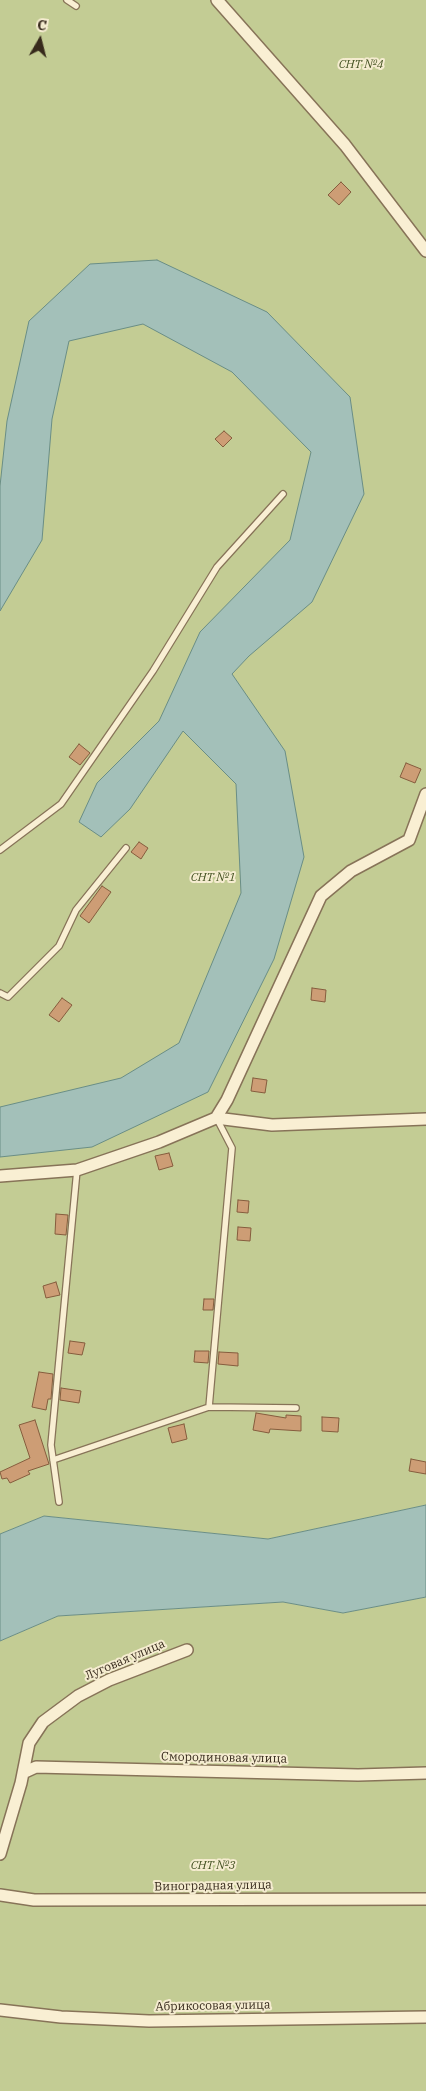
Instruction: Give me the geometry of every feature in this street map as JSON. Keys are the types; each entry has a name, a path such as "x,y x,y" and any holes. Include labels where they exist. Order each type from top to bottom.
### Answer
{"street":[{"path":"217,0 345,145 426,251"},
{"path":"216,1118 227,1100 320,896 351,871 409,840 426,794"},
{"path":"0,1176 77,1170 158,1142 216,1118 272,1125 426,1119"},
{"name":"Луговая улица","path":"0,1854 23,1773 29,1743 43,1722 78,1696 109,1680 187,1650"},
{"name":"Смородиновая улица","path":"23,1773 36,1767 358,1775 426,1773"},
{"name":"Виноградная улица","path":"0,1895 34,1900 426,1899"},
{"name":"Абрикосовая улица","path":"0,2010 61,2018 149,2021 426,2017"}],"lane":[{"path":"68,0 76,6"},
{"path":"0,850 61,804 153,671 217,566 283,494"},
{"path":"0,993 8,997 59,946 76,910 126,848"},
{"path":"209,1407 232,1148 216,1118"},
{"path":"59,1502 51,1445 77,1170"},
{"path":"53,1460 209,1407 296,1408"}],"green space":[{"name":"СНТ №1","path":"0,0 426,0 426,1505 268,1539 44,1516 0,1534"},
{"name":"СНТ №3","path":"426,1597 426,2091 0,2091 0,1641 58,1616 283,1602 343,1613"}],"water":[{"path":"157,260 267,312 350,397 364,494 312,602 249,656 232,674 285,751 304,857 274,959 208,1092 92,1147 0,1157 0,1107 121,1078 179,1043 241,893 236,784 183,731 130,809 101,837 79,822 97,783 159,721 200,632 290,540 311,452 232,372 143,324 69,341 52,419 42,540 0,611 0,486 7,421 29,321 90,264"},
{"path":"426,1505 426,1597 343,1613 283,1602 58,1616 0,1641 0,1534 44,1516 268,1539"}],"building":[{"path":"341,182 351,192 339,205 328,195"},
{"path":"224,431 232,438 223,447 215,439"},
{"path":"79,744 90,753 80,765 69,757"},
{"path":"406,763 421,769 415,783 400,777"},
{"path":"139,842 148,848 141,859 131,852"},
{"path":"102,886 111,892 89,923 80,916"},
{"path":"312,988 326,990 325,1002 311,1000"},
{"path":"62,998 72,1005 59,1022 49,1015"},
{"path":"253,1078 267,1080 265,1093 251,1091"},
{"path":"169,1153 173,1166 159,1170 155,1156"},
{"path":"238,1200 249,1201 248,1213 237,1212"},
{"path":"56,1214 68,1215 66,1235 55,1234"},
{"path":"238,1227 251,1228 250,1241 237,1240"},
{"path":"56,1282 60,1295 46,1298 43,1286"},
{"path":"204,1299 214,1299 213,1310 203,1310"},
{"path":"70,1341 85,1343 82,1355 68,1353"},
{"path":"195,1351 209,1351 208,1363 194,1362"},
{"path":"219,1352 238,1353 238,1366 218,1364"},
{"path":"39,1372 53,1374 51,1399 48,1399 46,1410 32,1407"},
{"path":"61,1388 81,1391 79,1403 60,1400"},
{"path":"256,1413 286,1418 286,1415 301,1416 301,1431 270,1429 269,1433 253,1430"},
{"path":"322,1417 339,1418 338,1432 322,1431"},
{"path":"35,1420 49,1464 28,1471 30,1474 10,1483 7,1478 2,1479 0,1472 30,1458 19,1425"},
{"path":"184,1424 187,1439 172,1443 168,1428"},
{"path":"411,1459 426,1462 426,1474 409,1471"}],"park label":[{"name":"СНТ №4","path":"361,65"}]}
